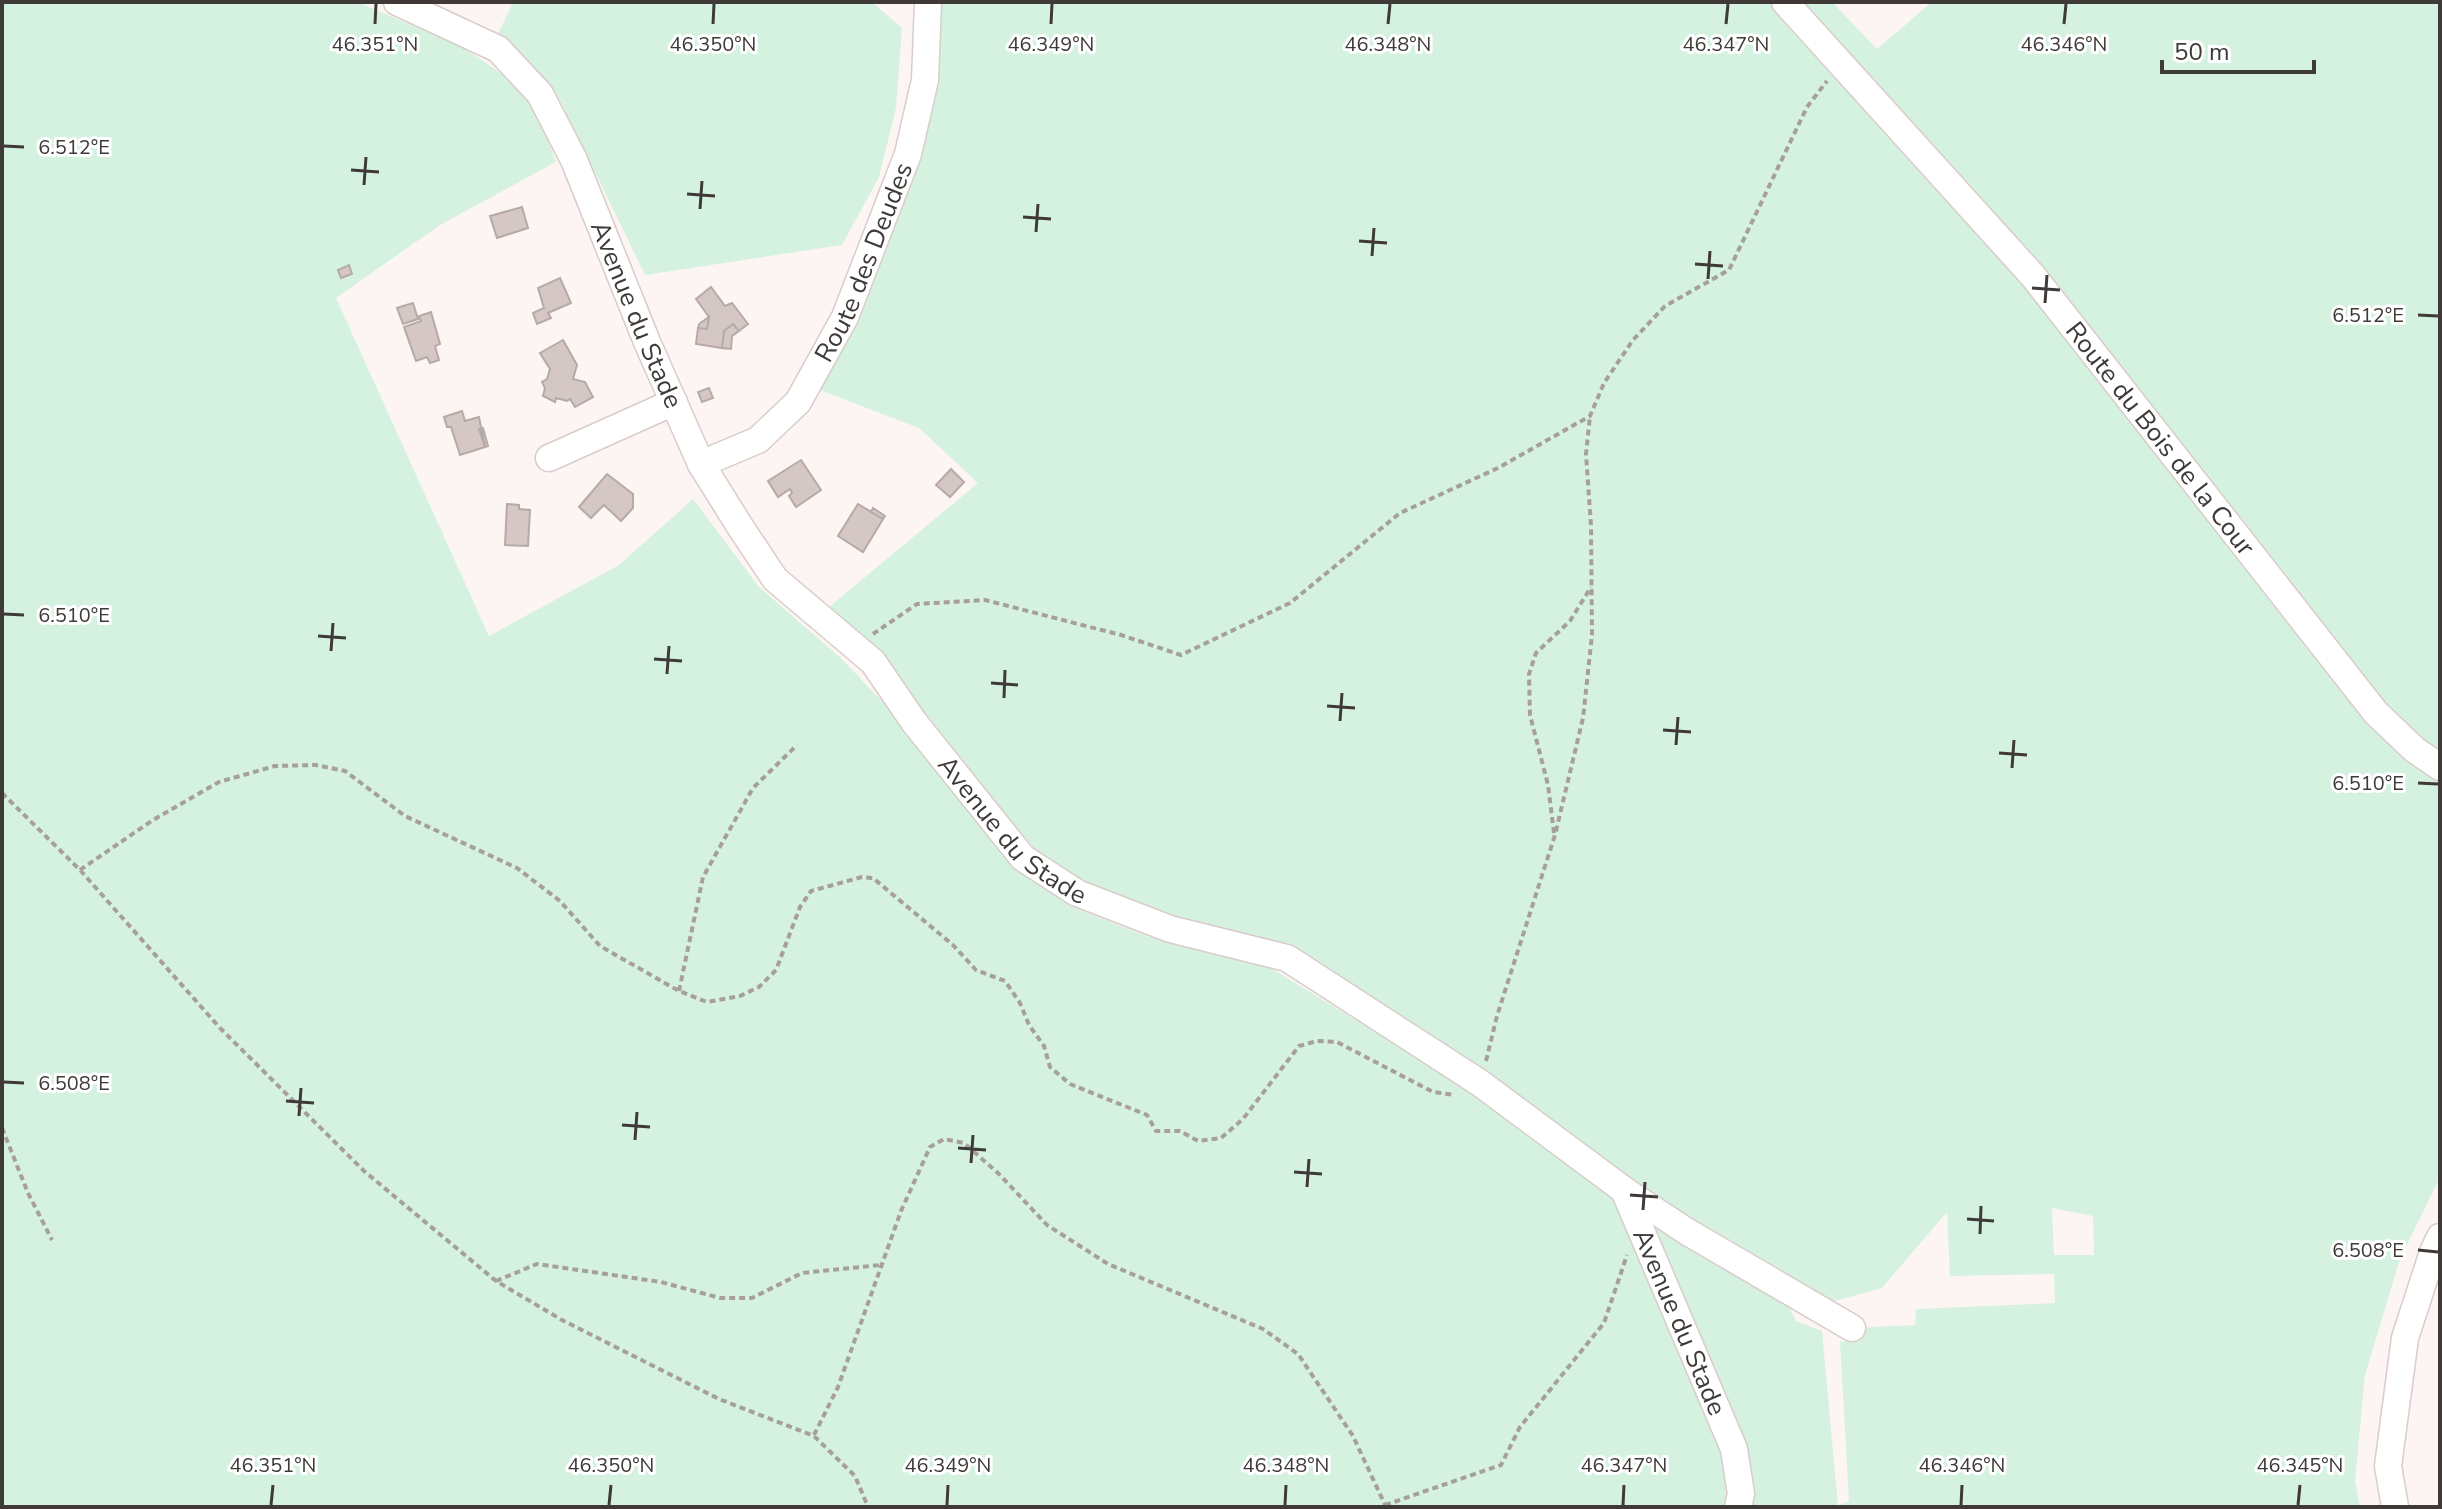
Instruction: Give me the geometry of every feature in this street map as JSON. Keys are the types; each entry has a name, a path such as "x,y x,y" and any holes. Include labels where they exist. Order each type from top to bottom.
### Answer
{"street":[{"name":"Avenue du Stade","path":"397,2 498,49 540,94 574,160 647,342 701,464 775,579 873,662 914,722 1023,858 1077,893 1170,929 1287,958 1480,1083 1624,1190 1734,1449 1741,1494 1738,1507"},
{"name":"Route des Deudes","path":"701,464 758,440 798,402 845,317 908,154 925,80 928,2"},
{"name":"Route du Bois de la Cour","path":"1785,2 2033,276 2376,713 2415,750 2440,767"},
{"path":"549,458 674,402"},
{"path":"1624,1190 1686,1231 1852,1328"},
{"path":"2395,1507 2388,1466 2405,1338 2440,1237"}],"path":[{"path":"80,870 153,820 219,782 275,766 316,765 345,771 405,816 517,868 560,901 600,946 679,991 707,1002 740,996 759,987 776,970 800,907 811,891 862,877 873,878 953,945 976,970 1005,981 1044,1046 1050,1067 1070,1084 1147,1115 1156,1131 1180,1131 1198,1141 1221,1138 1243,1119 1299,1046 1317,1041 1337,1042 1433,1092 1463,1096 1480,1083 1497,1016 1555,835 1583,718 1592,635 1593,585 1586,454 1590,416 1604,383 1633,340 1665,306 1729,270 1807,107 1825,82 1846,69"},
{"path":"854,647 917,604 985,600 1121,635 1181,655 1290,603 1400,513 1498,468 1590,416"},
{"path":"1555,835 1548,785 1530,715 1529,674 1536,653 1570,621 1593,585"},
{"path":"679,991 703,877 753,788 797,745"},
{"path":"2,793 80,870 220,1028 286,1094 364,1171 496,1281 562,1320 719,1399 814,1436 855,1476 868,1507"},
{"path":"2,1128 28,1193 52,1240"},
{"path":"814,1436 838,1387 880,1265 930,1147 944,1139 964,1143 999,1174 1047,1225 1108,1264 1263,1329 1298,1354 1353,1436 1386,1506 1501,1465 1520,1427 1604,1323 1627,1254 1643,1235"},
{"path":"496,1281 537,1264 661,1282 720,1298 752,1298 802,1273 880,1265"}],"green space":[{"path":"2,2 358,2 464,48 512,81 539,117 556,162 440,225 336,298 489,636 619,565 693,499 759,587 842,659 905,726 1019,872 1077,909 1149,937 1267,966 1501,1108 1614,1198 1720,1447 1730,1493 1726,1507 2,1507"},
{"path":"513,2 872,2 902,28 896,108 879,177 842,245 645,275 558,96 498,34"},
{"path":"940,2 1773,2 1982,233 2440,780 2440,1177 2400,1259 2365,1375 2355,1481 2360,1507 1751,1507 1755,1489 1746,1442 1639,1208 1788,1305 1796,1321 1822,1331 1838,1506 1849,1501 1840,1342 1852,1340 1852,1328 1915,1325 1916,1309 2055,1303 2054,1274 1950,1276 1947,1212 1882,1288 1831,1302 1631,1185 1520,1096 1372,1002 1081,885 1029,849 878,661 829,607 978,483 919,428 817,389 860,311","holes":["2052,1208 2093,1216 2094,1255 2054,1255"]},
{"path":"1794,2 1832,2 1877,49 1932,2 2440,2 2440,758 2369,702"}],"building":[{"path":"522,207 528,228 497,238 490,216"},
{"path":"349,265 352,274 341,278 338,270"},
{"path":"560,278 571,303 548,313 551,318 537,324 533,313 544,308 538,288"},
{"path":"711,287 725,306 732,303 748,324 739,331 733,324 724,331 722,348 696,344 698,328 707,329 709,317 696,299"},
{"path":"413,303 418,319 403,324 397,308"},
{"path":"431,312 440,344 435,346 439,360 430,363 427,357 416,361 404,327 421,321 419,316"},
{"path":"709,317 707,329 698,328 699,324"},
{"path":"733,324 739,331 732,336 731,349 722,348 724,331"},
{"path":"563,340 577,365 573,379 585,382 593,397 575,407 570,399 556,398 555,402 543,396 545,388 542,382 547,379 550,369 540,353"},
{"path":"709,388 713,398 702,402 698,392"},
{"path":"462,411 465,421 479,417 485,447 460,455 451,427 447,427 444,417"},
{"path":"483,428 488,446 485,447 479,429"},
{"path":"801,460 821,490 796,507 789,496 792,493 790,489 778,497 768,481"},
{"path":"951,469 964,482 950,497 936,485"},
{"path":"607,474 633,494 633,508 621,521 604,505 591,518 579,507"},
{"path":"507,504 530,510 528,546 505,545"},
{"path":"858,504 883,519 863,552 838,536"},
{"path":"873,508 885,516 883,519 871,512"}]}
